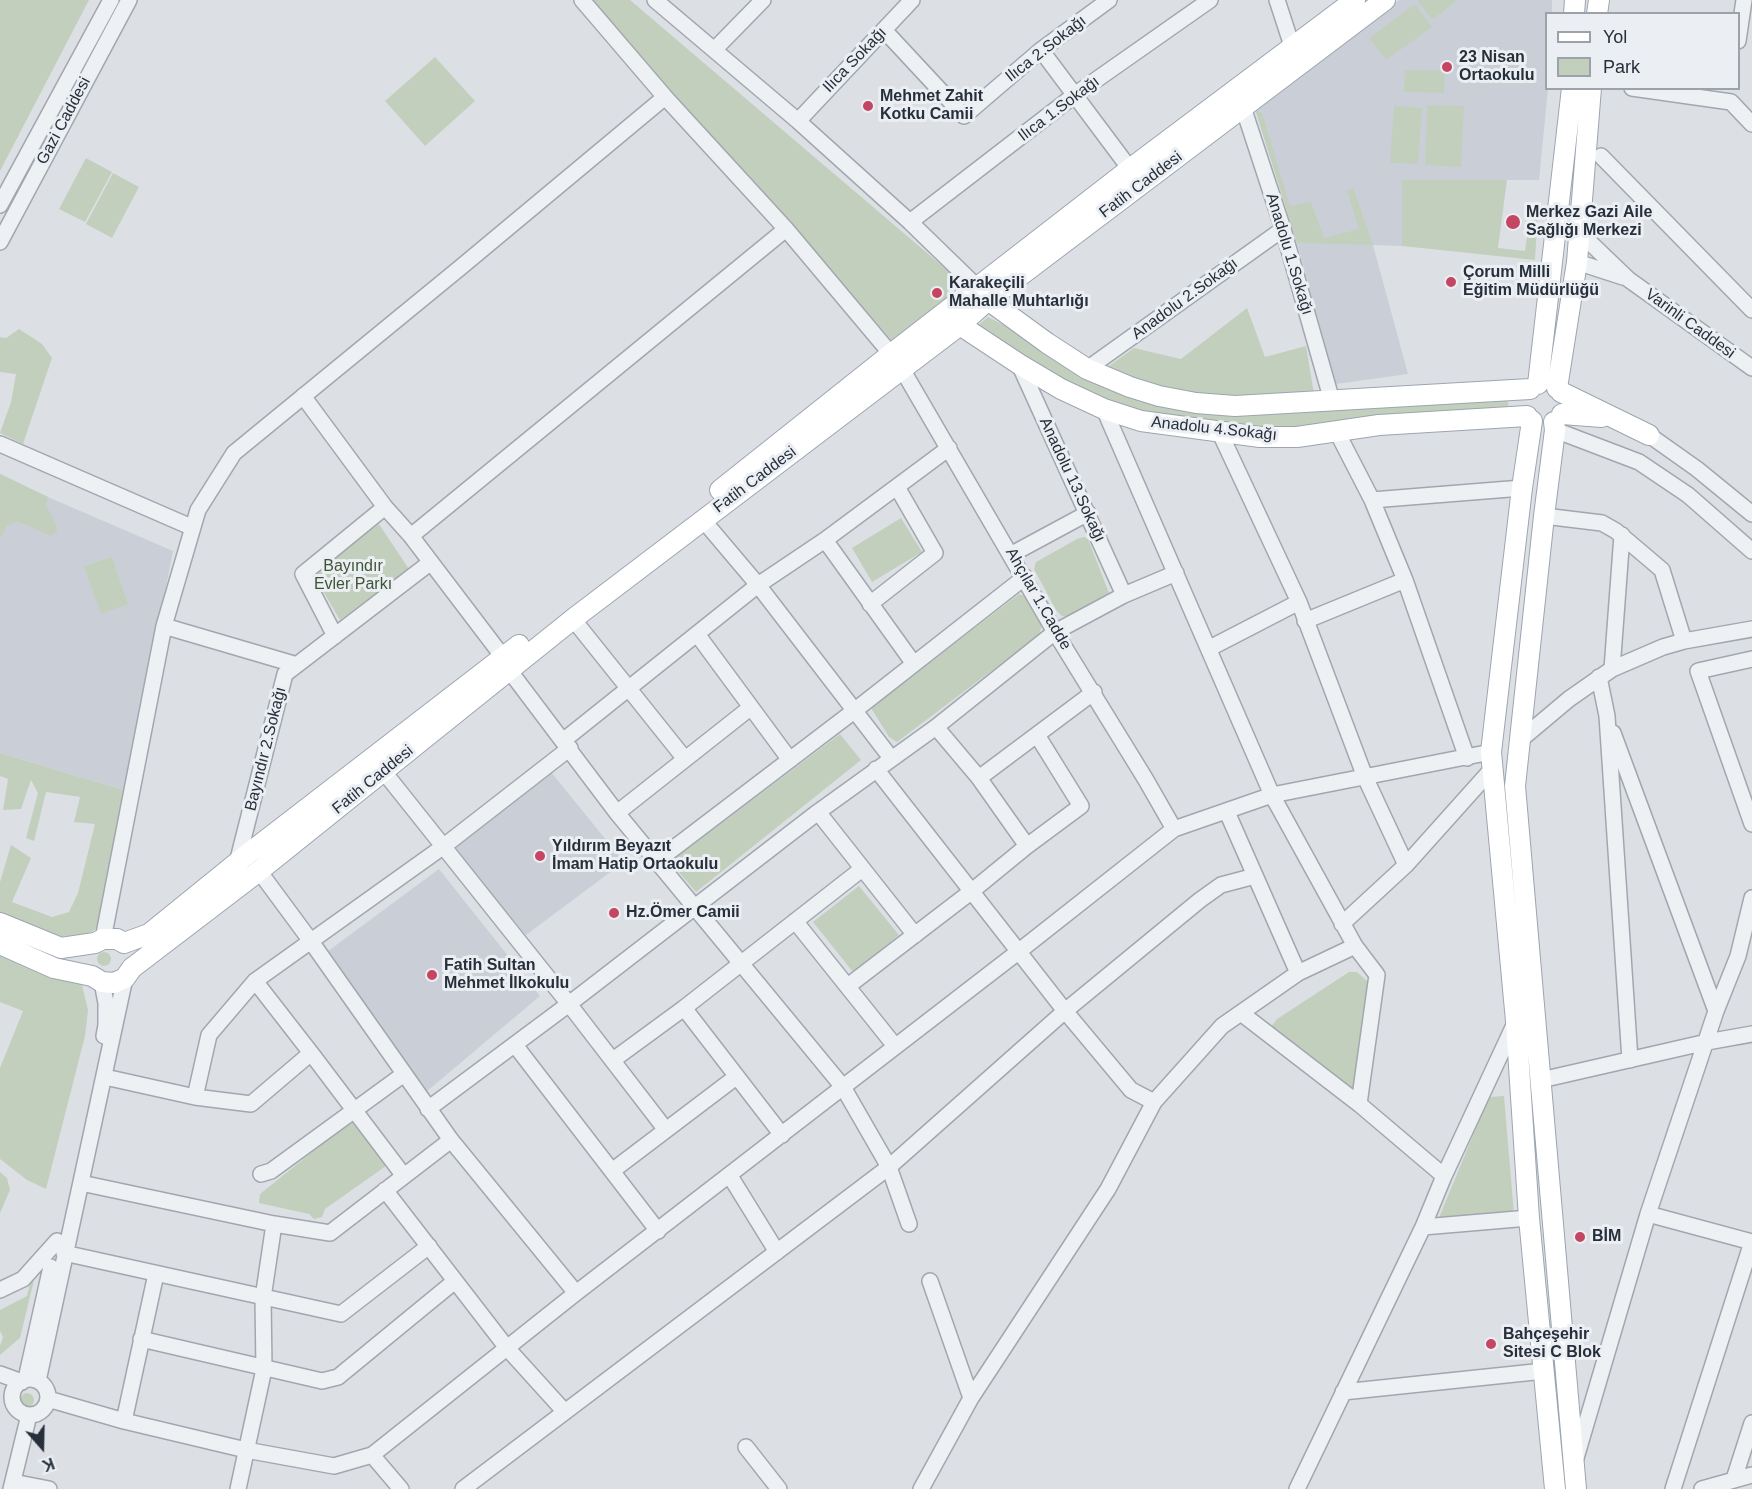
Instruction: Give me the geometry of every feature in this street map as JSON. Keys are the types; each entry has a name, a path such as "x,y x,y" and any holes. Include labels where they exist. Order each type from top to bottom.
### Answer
{"main road":[{"name":"Fatih Caddesi","path":"124,943 149,934 237,863 506,664 747,469 896,362 960,325 983,294 1130,169 1355,0"},
{"name":"Fatih Caddesi","path":"0,944 54,968 114,983 384,772 506,664 573,619 703,520 983,294 1243,107 1385,0"},
{"path":"1572,90 1534,387 1524,399 1524,411 1529,418 1543,425 1597,416 1649,435"},
{"path":"1576,1489 1515,786 1544,516 1557,422 1565,403 1559,390 1577,262 1591,90"},
{"name":"Anadolu 4.Sokağı","path":"983,294 1047,343 1087,369 1130,387 1159,396 1196,403 1235,406 1534,387"},
{"name":"Anadolu 4.Sokağı","path":"960,325 1061,389 1104,409 1140,421 1220,433 1260,437 1297,437 1379,425 1529,418"},
{"path":"1534,387 1551,384 1649,435"},
{"path":"1529,418 1492,761 1516,1021 1529,1218 1555,1489"},
{"path":"0,922 61,948 117,939 127,945 132,956 128,973"},
{"path":"97,979 87,965 88,953 99,941"}],"street":[{"name":"Gazi Caddesi","path":"0,206 111,0"},
{"name":"Gazi Caddesi","path":"0,242 129,0"},
{"name":"Ahçılar 1.Cadde","path":"582,0 665,97 786,229 896,362 950,448 1055,632 1094,692 1174,829"},
{"path":"656,0 798,120 910,222 983,294"},
{"path":"714,50 763,0"},
{"name":"Ilıca Sokağı","path":"798,120 912,0"},
{"name":"Ilıca 2.Sokağı","path":"884,30 964,116 1041,50 1109,0"},
{"name":"Ilıca 1.Sokağı","path":"910,222 1076,94 1210,0"},
{"path":"1277,0 1292,46"},
{"path":"1740,27 1744,0"},
{"path":"1041,50 1130,169"},
{"path":"1661,90 1732,95 1752,124"},
{"path":"99,941 164,626 191,527 198,510 234,453 665,97"},
{"name":"Anadolu 1.Sokağı","path":"1243,107 1283,229 1332,401"},
{"path":"1601,156 1752,310"},
{"path":"411,536 786,229"},
{"name":"Anadolu 2.Sokağı","path":"1087,369 1283,229"},
{"name":"Varinli Caddesi","path":"1579,232 1628,279 1752,368"},
{"name":"Varinli Caddesi","path":"1577,262 1628,279"},
{"name":"Anadolu 13.Sokağı","path":"1019,364 1124,595"},
{"path":"303,396 385,507 431,562 617,813 843,1087 889,1167 909,1224"},
{"path":"1104,409 1210,648 1272,795 1342,924 1377,975 1359,1104"},
{"path":"1557,422 1639,462 1688,495 1752,551"},
{"path":"1337,432 1372,500 1405,580 1467,758"},
{"path":"1220,433 1299,602 1365,777 1406,865"},
{"path":"1649,435 1697,469 1752,514"},
{"path":"0,444 191,527"},
{"path":"195,1097 209,1035 255,981 444,846 567,744 628,688 758,585 825,540 950,448"},
{"path":"870,604 935,553 897,487"},
{"path":"1372,500 1522,488"},
{"path":"334,636 303,574 385,507"},
{"path":"1012,554 1088,513"},
{"path":"1544,516 1602,523 1622,535 1662,570 1684,641"},
{"path":"703,520 758,585 891,758"},
{"path":"1622,535 1606,673 1630,1060"},
{"path":"825,540 914,664"},
{"name":"Bayındır 2.Sokağı","path":"237,863 285,674 431,562"},
{"path":"428,1109 569,1004 818,812 936,727 1055,632 1124,595 1176,573"},
{"path":"657,861 1025,577"},
{"path":"1305,621 1405,580"},
{"path":"1210,648 1299,602"},
{"path":"573,619 685,759"},
{"path":"164,626 297,665"},
{"path":"1519,741 1569,699 1606,673 1663,647 1752,629"},
{"path":"697,634 790,760"},
{"path":"1752,659 1698,671 1752,824"},
{"path":"979,778 1094,692"},
{"path":"617,813 750,708"},
{"path":"1607,716 1716,1011"},
{"path":"936,727 979,778 1027,846"},
{"path":"848,986 1081,806 1037,735"},
{"path":"48,1399 124,1421 246,1450 334,1467 372,1455 576,1293 730,1176 1174,829 1272,795 1467,758 1492,761"},
{"path":"1342,924 1406,865 1492,761"},
{"path":"876,769 1065,1011 1131,1090 1154,1102"},
{"path":"384,772 666,1130"},
{"path":"818,812 915,935"},
{"path":"1227,812 1298,973"},
{"path":"613,1060 742,964 862,869"},
{"path":"259,871 451,1140 576,1293"},
{"path":"463,1489 484,1483 565,1412 889,1167 1065,1011 1200,900 1221,885 1255,876"},
{"path":"1574,1466 1648,1214 1716,1011 1745,954 1752,898"},
{"path":"795,921 896,1046"},
{"path":"921,1489 971,1398 1108,1189 1154,1102 1222,1026 1298,973 1355,946"},
{"path":"0,1290 23,1279 61,1247 81,1183 128,973"},
{"path":"29,1381 61,1247 106,1025 106,1003 97,979"},
{"path":"255,981 404,1176"},
{"path":"684,1008 782,1135"},
{"path":"1241,1013 1359,1104 1444,1176"},
{"path":"1297,1489 1424,1227 1444,1176 1516,1021"},
{"path":"1541,1080 1752,1034"},
{"path":"515,1045 658,1231"},
{"path":"105,1077 195,1097 250,1104 311,1053"},
{"path":"261,1174 272,1171 404,1074"},
{"path":"612,1171 736,1077"},
{"path":"81,1183 274,1224 330,1233 451,1140"},
{"path":"730,1176 777,1252"},
{"path":"385,1190 507,1348 565,1412"},
{"path":"1648,1214 1752,1242 1673,1489"},
{"path":"1424,1227 1529,1218"},
{"path":"238,1489 264,1369 263,1298 274,1224"},
{"path":"61,1247 156,1274 341,1314 429,1246"},
{"path":"124,1421 156,1274"},
{"path":"141,1339 322,1381 338,1377 455,1281"},
{"path":"930,1281 971,1398"},
{"path":"1343,1392 1544,1371"},
{"path":"0,1374 29,1381 46,1388 48,1399 44,1410 34,1416 22,1414 6,1398 12,1395 16,1385 29,1381"},
{"path":"29,1415 12,1485 49,1489"},
{"path":"1734,1479 1752,1423"},
{"path":"746,1447 779,1489"},
{"path":"372,1455 400,1489"},
{"path":"1702,1489 1752,1475"}],"shaded area":[{"path":"1399,0 1552,0 1552,12 1545,12 1545,90 1548,90 1539,180 1402,180 1402,246 1373,245 1408,374 1336,384 1297,243 1255,109"},
{"path":"0,474 173,551 127,791 0,753"},
{"name":"Yıldırım Beyazıt İmam Hatip Ortaokulu","path":"551,772 624,862 526,935 455,851 457,845"},
{"name":"Fatih Sultan Mehmet İlkokulu","path":"439,869 540,996 426,1092 324,954"}],"green space":[{"path":"0,0 89,0 0,171"},
{"path":"588,0 630,0 967,287 895,344"},
{"path":"1417,0 1458,0 1432,20"},
{"path":"1415,4 1432,27 1386,60 1369,38"},
{"path":"435,57 475,101 425,146 385,101"},
{"path":"1405,70 1445,71 1444,93 1404,92"},
{"path":"1427,105 1464,106 1461,167 1425,165"},
{"path":"1394,106 1422,108 1418,164 1390,163"},
{"path":"1255,109 1262,113 1290,206 1311,202 1324,238 1359,229 1347,191 1353,187 1373,245 1297,243"},
{"path":"86,158 112,172 85,222 59,209"},
{"path":"113,173 139,187 112,238 86,224"},
{"path":"1402,180 1507,180 1498,248 1525,251 1531,210 1538,209 1535,260 1402,246"},
{"path":"1247,308 1265,357 1306,346 1314,394 1263,398 1175,391 1105,369 1134,348 1181,359"},
{"path":"988,317 1146,398 1503,399 1508,402 1509,410 1300,431 1155,418 1082,393 976,327"},
{"path":"19,329 42,344 52,358 23,444 0,433 11,402 16,374 0,372 0,337 6,338"},
{"path":"0,474 48,497 46,505 56,524 57,532 51,536 17,521 7,526 0,538"},
{"path":"901,518 922,552 872,582 852,548"},
{"name":"Bayındır Evler Parkı","path":"379,524 409,569 340,620 312,572"},
{"path":"1084,537 1088,539 1109,593 1068,616 1062,616 1056,610 1034,569 1036,562"},
{"path":"112,557 128,604 101,614 84,566"},
{"path":"1019,594 1025,596 1042,625 1039,635 897,742 889,737 871,708"},
{"path":"840,734 861,760 696,892 670,862"},
{"path":"0,753 127,791 101,924 93,931 78,937 60,936 34,931 0,915 0,882 11,845 31,858 12,902 52,917 69,912 78,893 95,824 74,822 80,797 46,792 34,841 26,838 38,793 31,780 21,809 3,810 8,779 0,776"},
{"path":"859,886 899,935 853,972 813,922"},
{"path":"0,950 82,985 88,1010 85,1036 46,1189 27,1180 0,1159 0,1068 23,1011 0,1002"},
{"path":"101,952 107,952 111,959 107,966 101,966 97,962 97,956"},
{"path":"1349,972 1357,972 1369,983 1353,1092 1270,1028 1277,1019"},
{"path":"1504,1096 1514,1214 1438,1220 1489,1097"},
{"path":"355,1123 386,1166 325,1209 322,1217 314,1219 309,1214 259,1203 260,1194 347,1124"},
{"path":"0,1172 7,1178 10,1190 0,1213"},
{"path":"34,1280 20,1338 0,1355 3,1337 0,1331 0,1310 27,1296 30,1283"},
{"path":"24,1393 30,1393 34,1400 30,1407 24,1407 20,1403 20,1397"}],"place":[{"name":"23 Nisan Ortaokulu","path":"1447,67"},
{"name":"Mehmet Zahit Kotku Camii","path":"868,106"},
{"name":"Merkez Gazi Aile Sağlığı Merkezi","path":"1513,222"},
{"name":"Çorum Milli Eğitim Müdürlüğü","path":"1451,282"},
{"name":"Karakeçili Mahalle Muhtarlığı","path":"937,293"},
{"name":"Yıldırım Beyazıt İmam Hatip Ortaokulu","path":"540,856"},
{"name":"Hz.Ömer Camii","path":"614,913"},
{"name":"Fatih Sultan Mehmet İlkokulu","path":"432,975"},
{"name":"BİM","path":"1580,1237"},
{"name":"Bahçeşehir Sitesi C Blok","path":"1491,1344"}]}
